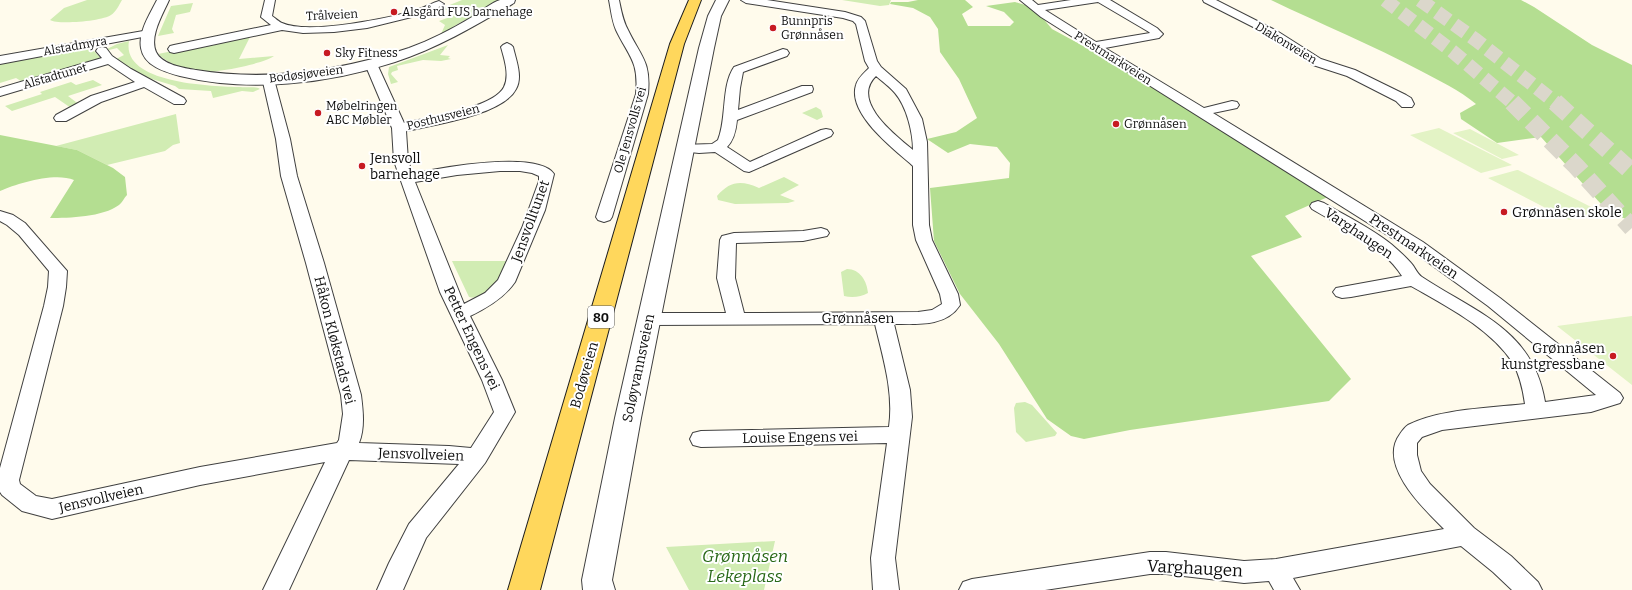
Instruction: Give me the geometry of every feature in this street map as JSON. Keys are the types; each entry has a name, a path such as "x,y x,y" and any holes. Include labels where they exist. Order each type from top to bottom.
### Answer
{"main road":[{"name":"Bodøveien","path":"677,44 682,0"},
{"name":"Bodøveien","path":"524,590 677,44 695,0"}],"street":[{"name":"Bodøsjøveien","path":"163,0 149,33 148,48 151,55 159,63 177,70 206,77 233,80 272,79 323,73 371,64 410,52 440,40 509,0"},
{"path":"270,0 266,6 268,18 280,27"},
{"name":"Trålveien","path":"174,49 280,27 313,30 360,26 411,15 425,11 445,2 424,0"},
{"name":"Ole Jensvolls vei","path":"604,217 642,94 644,82 641,62 622,29 614,0"},
{"name":"Soløyvannsveien","path":"599,590 597,580 608,513 648,319 686,148 704,58 716,13 719,4 723,0"},
{"name":"Grønnåsen","path":"648,319 883,318 936,316 944,313 950,305 949,294 924,240 921,225 920,136 915,119 901,92 876,69 867,50 863,27 857,19 835,13 746,0"},
{"path":"1031,4 1094,0"},
{"path":"1094,46 1155,36 1157,34 1102,0"},
{"name":"Diakonveien","path":"1208,0 1268,31 1317,62 1351,73 1401,98 1406,101 1407,104"},
{"name":"Prestmarkveien","path":"1031,4 1094,46 1416,246 1494,302 1613,398 1591,404 1536,410"},
{"name":"Alstadmyra","path":"0,60 149,33"},
{"name":"Alstadtunet","path":"104,41 100,49 110,60 129,73 179,101"},
{"name":"Posthusveien","path":"399,128 467,113 500,100 508,92 512,82 507,47"},
{"path":"718,147 726,140 732,93 738,70 783,53"},
{"name":"Alstadtunet","path":"0,92 110,60"},
{"name":"Petter Engens vei","path":"371,64 399,128 401,160 407,180 449,292 503,404 505,412 477,457 417,531 401,562 390,590"},
{"path":"876,69 864,81 862,87 862,96 870,118 876,126 921,165"},
{"name":"Håkon Kløkstads vei","path":"272,79 269,82 283,139 289,176 315,263 351,395 353,414 349,442 343,451 276,590"},
{"path":"61,118 96,99 147,82"},
{"path":"730,118 807,89"},
{"path":"1202,112 1232,105"},
{"path":"686,148 718,147 749,168 826,133"},
{"name":"Jensvolltunet","path":"407,180 429,174 486,167 528,168 547,174 548,178 543,194 506,282 492,296 460,313"},
{"name":"Varghaugen","path":"1318,206 1381,246 1398,259 1408,270 1414,280 1492,330 1514,352 1529,377 1536,410"},
{"name":"Jensvollveien","path":"0,216 12,221 32,240 58,271 59,277 8,480 10,489 30,504 52,509 200,476 343,451 449,454 477,457"},
{"path":"735,319 735,311 726,278 728,240 734,238 803,236 821,233"},
{"path":"1342,292 1357,291 1397,282 1414,280"},
{"path":"883,318 900,390 901,418 883,558 886,590"},
{"path":"1530,590 1502,564 1465,535 1422,491 1410,473 1406,456 1406,442 1414,431 1441,422 1536,410"},
{"name":"Louise Engens vei","path":"701,439 899,435"},
{"name":"Varghaugen","path":"972,590 1150,563 1166,563 1244,572 1282,580 1465,535"}],"green space":[{"path":"87,0 122,0 111,15 99,19 71,22 50,20 64,8"},
{"path":"462,0 497,0 498,2 441,34 445,25 439,21 472,9 462,5 438,12 435,11"},
{"path":"842,0 891,0 889,5 880,6"},
{"path":"918,0 965,0 973,7 962,14 968,26 1010,26 1014,22 1004,12 986,6 1015,2 1025,5 1041,16 1052,29 1122,67 1330,196 1285,216 1302,237 1251,256 1351,379 1329,401 1130,430 1084,439 1071,436 1047,419 999,344 960,294 934,241 930,188 1009,178 1010,163 997,147 970,144 948,153 927,139 956,132 977,118 959,79 940,52 938,29 930,17 913,8 890,4 891,2 908,2"},
{"path":"1271,0 1521,0 1592,45 1632,65 1632,221 1609,213 1541,137 1497,143 1461,119 1460,113 1476,104 1456,90 1384,52"},
{"path":"193,3 190,12 176,15 172,29 174,33 158,36 171,6"},
{"path":"251,35 239,59 274,56 260,62 239,67 218,71 196,72 178,67 158,54"},
{"path":"129,41 130,55 139,66 153,74 171,80 191,83 253,87 260,89 253,92 242,91 213,98 211,91 179,89 175,86 142,76 116,59 124,55 117,48 107,49 117,44"},
{"path":"448,45 440,55 450,56 448,58 451,59 441,61 423,60 397,66 398,70 392,72 391,74 398,82 391,84 388,74 389,67"},
{"path":"91,48 101,58 24,83 16,78 0,83 0,63"},
{"path":"93,80 102,85 68,96 80,105 71,108 55,97 12,111 5,106 42,94 40,92 71,82 76,85"},
{"path":"816,107 821,110 823,117 817,120 802,113"},
{"path":"176,114 180,143 173,145 165,151 107,165 77,150 56,146"},
{"path":"1439,128 1512,165 1481,173 1410,135"},
{"path":"1470,129 1519,155 1502,159 1453,133"},
{"path":"0,135 77,150 113,168 125,177 127,195 119,205 104,212 86,216 50,218 74,180 57,177 47,178 26,182 0,191"},
{"path":"1518,170 1599,211 1569,220 1488,178"},
{"path":"784,177 799,185 780,195 795,201 788,203 735,204 718,200 717,196 722,191 736,183 753,185 759,188"},
{"path":"452,261 509,261 494,286 482,295 469,297"},
{"path":"847,269 856,271 862,276 868,293 856,297 844,296 841,272"},
{"name":"Grønnåsen kunstgressbane","path":"1632,316 1632,385 1557,326"},
{"path":"1025,402 1032,405 1057,433 1055,436 1026,442 1016,432 1014,408 1016,403"},
{"name":"Grønnåsen Lekeplass","path":"775,541 764,590 689,590 666,547"}],"tunnel":[{"path":"1385,0 1452,51 1513,103"},
{"path":"1420,0 1476,40 1556,103"},
{"path":"1555,102 1632,172"},
{"path":"1513,103 1576,166 1632,228"}],"place":[{"name":"Alsgård FUS barnehage","path":"394,12"},
{"name":"Bunnpris Grønnåsen","path":"773,28"},
{"name":"Sky Fitness","path":"327,53"},
{"name":"Møbelringen ABC Møbler","path":"318,113"},
{"name":"Grønnåsen","path":"1116,124"},
{"name":"Jensvoll barnehage","path":"362,166"},
{"name":"Grønnåsen skole","path":"1504,212"},
{"name":"Grønnåsen kunstgressbane","path":"1613,356"}]}
